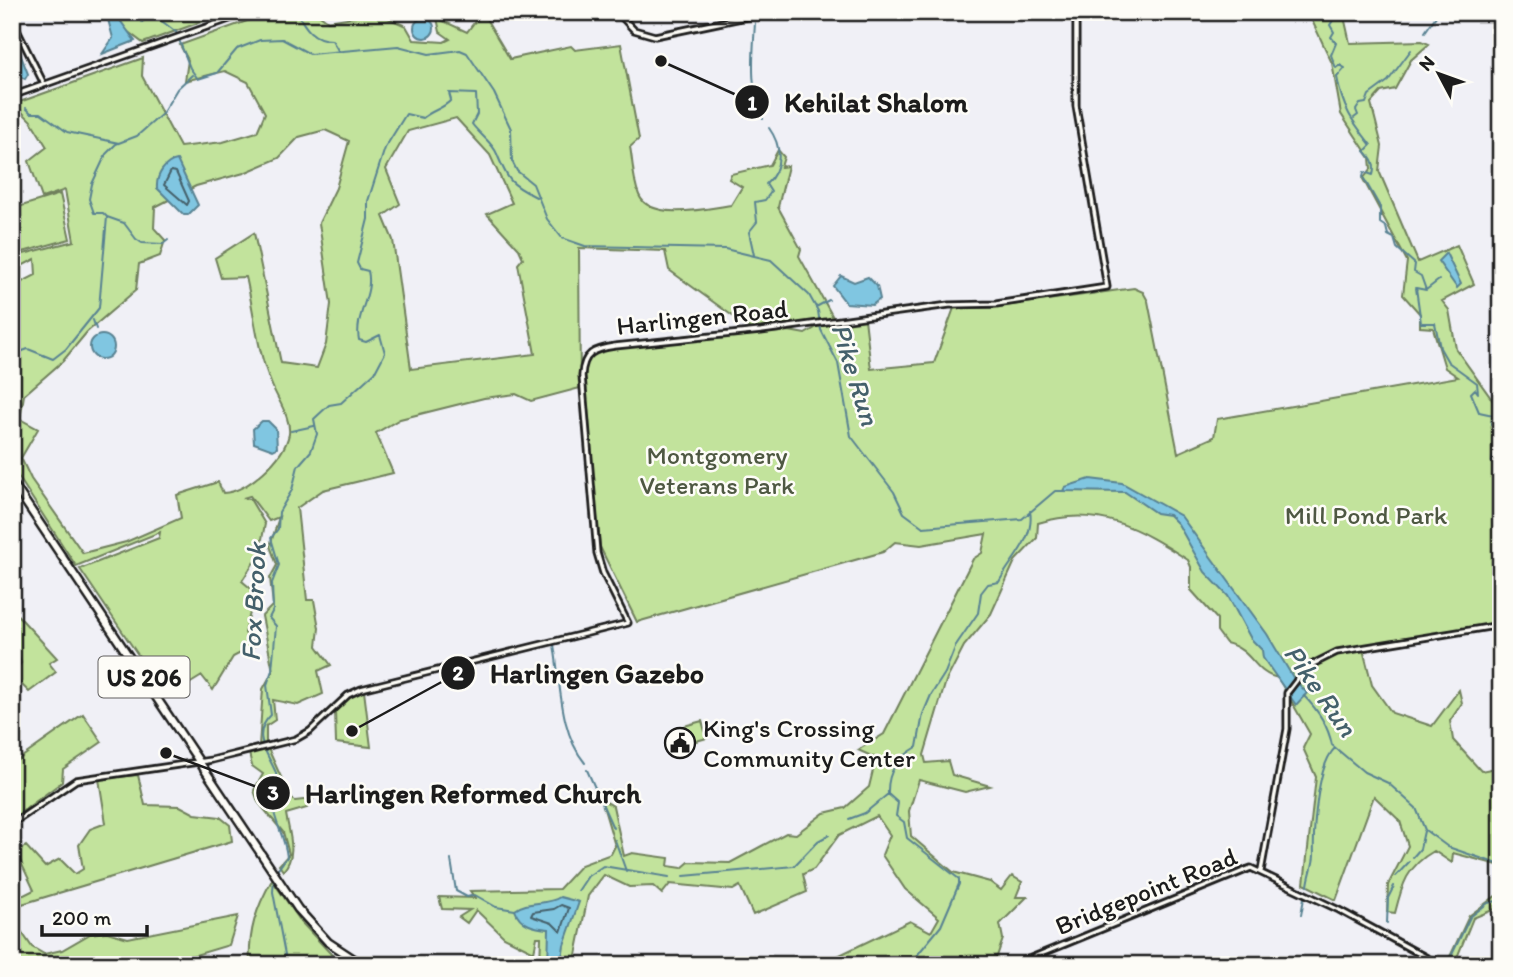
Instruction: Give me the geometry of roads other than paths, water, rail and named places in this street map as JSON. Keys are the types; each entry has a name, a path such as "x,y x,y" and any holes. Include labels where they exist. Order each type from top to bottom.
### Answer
{"highway":[{"name":"US 206","path":"12,482 280,882 321,936 363,965"}],"street":[{"path":"12,96 249,12"},
{"path":"617,12 634,30 655,36 770,12"},
{"name":"Harlingen Road","path":"12,824 76,780 200,762 259,750 302,737 356,691 628,623 603,573 597,553 582,376 585,357 595,350 949,306 996,304 1107,287 1076,106 1076,12"},
{"path":"12,20 24,39 44,85"},
{"path":"1261,871 1288,712 1288,691 1312,662 1337,652 1501,625"},
{"name":"Bridgepoint Road","path":"1014,965 1244,869 1261,871 1440,965"}],"water":[{"path":"106,12 114,12 135,41 102,54 113,38"},
{"path":"424,18 431,21 434,28 431,35 424,38 417,35 414,28 417,21"},
{"path":"12,33 28,74 25,79 12,73"},
{"path":"177,160 198,205 188,215 184,215 157,188 162,170"},
{"path":"1446,253 1461,284 1457,288 1438,261"},
{"path":"841,276 854,282 868,277 877,286 880,299 872,305 846,303 833,286"},
{"path":"102,335 113,342 114,347 107,358 102,359 91,352 90,347 97,336"},
{"path":"262,421 268,421 276,429 277,448 273,450 254,443 253,429"},
{"path":"1090,479 1122,483 1181,516 1267,634 1294,679 1307,693 1296,705 1263,658 1262,650 1251,639 1228,596 1205,572 1178,524 1169,515 1156,513 1125,492 1063,491 1065,487"},
{"path":"560,897 579,902 564,945 561,965 548,965 549,929 533,927 524,922 515,910"}],"waterway":[{"name":"Pike Run","path":"150,12 176,32 190,68 198,79 217,73 237,49 260,40 282,39 310,54 398,46 429,54 460,50 467,53 494,93 511,129 512,161 517,171 533,184 547,219 562,238 585,246 725,249 771,260 809,295 818,311 821,330 838,363 851,436 894,492 904,513 923,527 1022,519 1055,491 1063,491"},
{"path":"297,12 310,32 320,38 332,40 339,52"},
{"path":"1327,12 1335,17 1330,25 1334,32 1331,37 1336,43 1331,55 1336,68 1340,65 1345,68 1337,77 1342,97 1354,122 1371,145 1365,151 1373,162 1373,175 1364,172 1363,177 1380,207 1380,223 1386,227 1388,235 1394,238 1397,248 1415,264 1414,272 1421,276 1426,290 1416,288 1421,323 1435,323 1440,348 1448,362 1477,383 1478,393 1475,389 1471,393 1479,412 1493,415 1491,424 1498,430 1492,462 1501,475"},
{"path":"142,22 152,14"},
{"path":"1425,32 1436,16"},
{"path":"755,23 754,84 763,119"},
{"path":"1354,118 1358,115 1356,110 1360,104 1366,103 1369,95 1388,81 1411,50"},
{"path":"12,355 28,349 53,359 66,349 99,308 107,217 103,213 94,213 89,199 92,184 106,154 116,144 137,136 162,114 177,89 192,75"},
{"name":"Fox Brook","path":"276,872 287,857 273,807 276,773 261,737 265,722 271,715 267,685 272,670 276,626 269,618 273,610 272,583 279,565 271,538 278,529 279,512 292,490 298,466 311,451 317,434 314,419 329,405 341,403 375,372 385,353 380,335 366,342 359,340 359,322 369,280 368,271 360,269 357,263 368,219 368,201 385,148 406,114 423,118 448,103 451,100 449,93 476,94 477,114 472,124 495,150 511,181 536,197"},
{"path":"26,108 31,113 41,113 67,132 119,143"},
{"path":"754,255 749,232 757,222 755,202 765,200 771,192 766,184 772,178 779,157 769,128"},
{"path":"107,217 124,223 142,243 163,244 168,240"},
{"path":"1426,290 1439,280"},
{"path":"816,307 829,300"},
{"path":"93,320 96,329"},
{"path":"291,431 314,426"},
{"path":"909,965 941,926 959,879 907,838 904,822 896,816 898,803 888,794 889,778 899,761 917,747 923,714 931,695 945,673 956,645 978,613 981,593 988,584 999,582 1026,540 1031,521 1030,511"},
{"path":"554,645 562,707 570,737 585,763"},
{"name":"Pike Run","path":"1304,696 1322,718 1332,745 1364,772 1388,783 1416,808 1425,830 1448,847 1501,865"},
{"path":"1308,886 1314,858 1315,815 1320,783 1329,756 1335,748"},
{"path":"587,770 613,828"},
{"path":"849,819 865,813 888,794"},
{"path":"1413,857 1420,849 1424,831"},
{"path":"684,876 794,866 818,841 829,835"},
{"path":"615,840 626,871"},
{"path":"451,860 456,891 467,897 475,895 496,907 515,910"},
{"path":"1396,876 1409,862"},
{"path":"578,891 588,876 603,866 669,877"},
{"name":"Fox Brook","path":"274,877 273,892 287,965"},
{"path":"1387,923 1388,898 1394,886"},
{"path":"1301,915 1304,898"},
{"path":"1447,965 1470,917 1488,903 1501,900"}],"place":[{"name":"Kehilat Shalom","path":"661,61"},
{"name":"Harlingen Gazebo","path":"352,731"},
{"name":"King's Crossing Community Center","path":"680,743"},
{"name":"Harlingen Reformed Church","path":"166,753"}],"park label":[{"name":"Montgomery Veterans Park","path":"717,470"},
{"name":"Mill Pond Park","path":"1366,515"}]}
